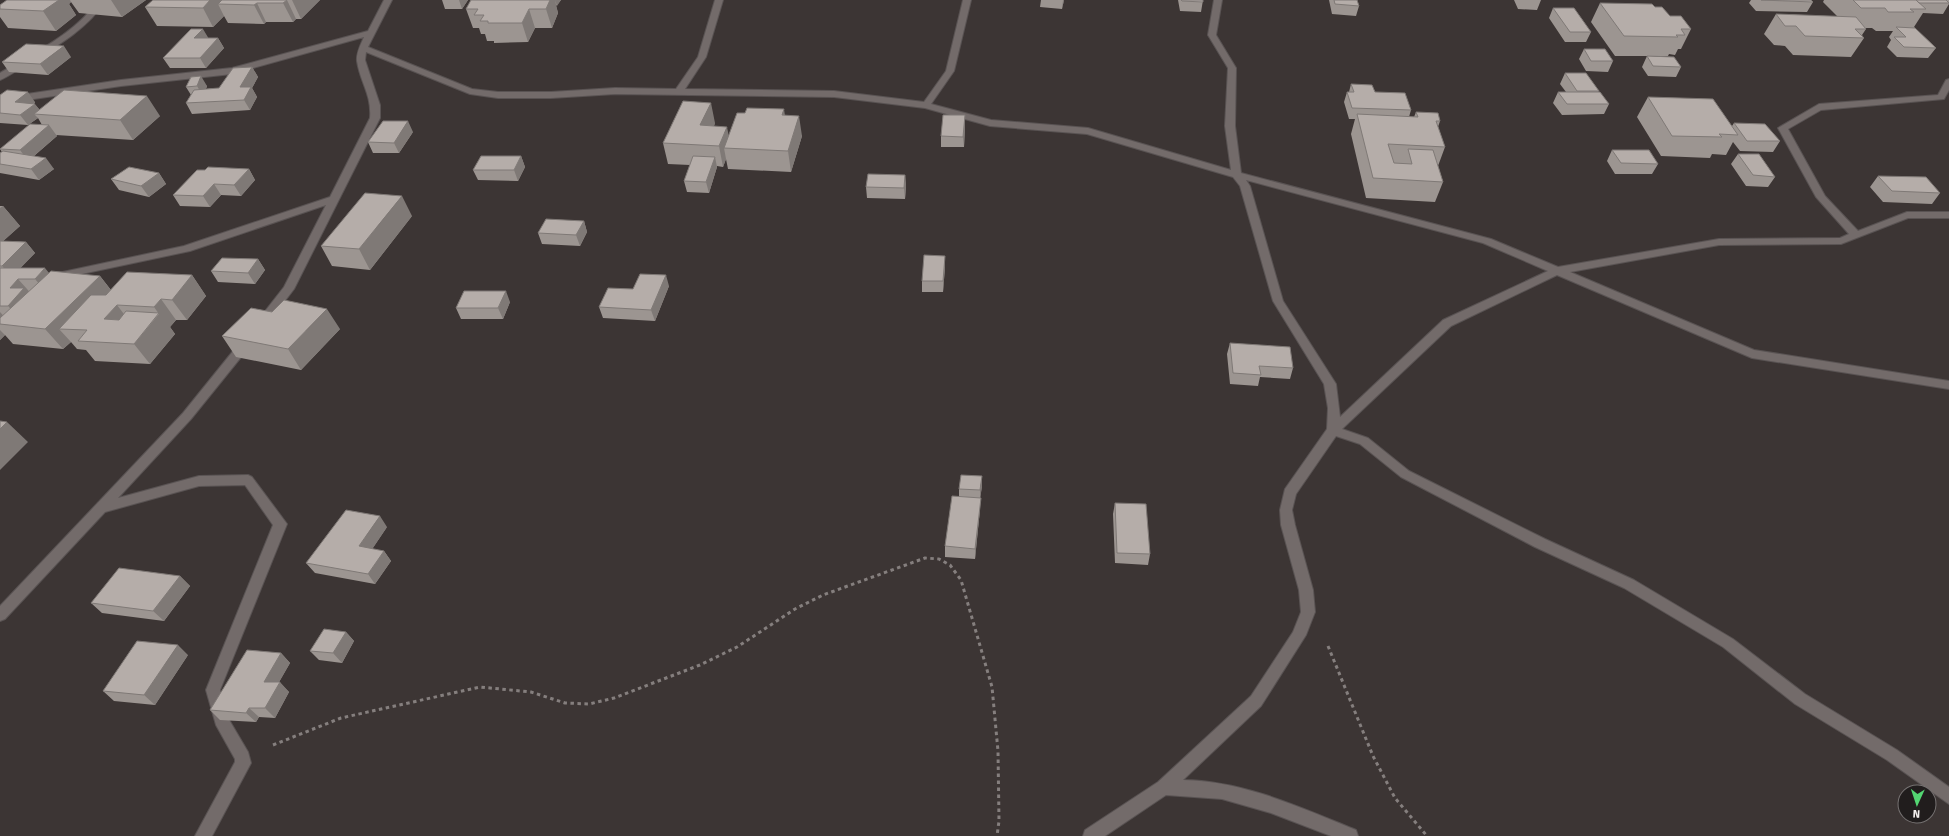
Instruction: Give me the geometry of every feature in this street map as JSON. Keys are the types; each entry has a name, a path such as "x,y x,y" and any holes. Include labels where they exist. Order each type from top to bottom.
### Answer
{"street":[{"path":"0,77 77,27 100,7 102,0"},
{"path":"0,615 187,416 289,289 375,118 376,105 361,60 363,48 388,0"},
{"path":"678,93 702,57 720,0"},
{"path":"926,105 950,71 964,7 967,0"},
{"path":"1218,0 1212,35 1232,68 1230,126 1236,175 1245,186 1278,301 1330,384 1334,408 1333,430"},
{"path":"0,101 121,82 232,71 371,32"},
{"path":"363,48 470,90 498,95 551,95 615,91 834,94 926,105 990,123 1088,131 1236,175 1487,241 1752,354 1949,385"},
{"path":"1856,235 1821,197 1783,128 1819,107 1941,97 1949,82"},
{"path":"45,278 83,272 186,249 334,199"},
{"path":"1091,836 1164,788 1256,701 1299,635 1308,612 1306,590 1288,525 1286,510 1290,493 1333,430 1447,323 1557,271 1719,242 1841,241 1907,215 1949,215"},
{"path":"1333,430 1364,441 1412,478 1540,543 1629,584 1728,643 1800,699 1892,755 1949,796"},
{"path":"102,507 199,481 248,480 280,524 213,690 217,712 222,725 243,757 239,771 203,836"},
{"path":"1164,788 1202,788 1222,791 1310,819 1350,836"}],"path":[{"path":"243,757 341,718 480,688 531,692 565,703 588,704 614,698 667,679 737,647 795,609 823,595 925,558 939,558 950,565 962,580 992,686 998,751 998,836"},
{"path":"1327,642 1373,756 1395,798 1427,836"}],"building":[{"path":"7,0 59,0 43,11 0,9 0,5"},
{"path":"153,0 210,0 203,8 145,7"},
{"path":"222,0 287,0 283,3 257,3 254,5 218,4"},
{"path":"471,0 550,0 546,9 529,9 522,23 488,23 488,21 480,21 484,15 474,15 478,9 466,9"},
{"path":"1181,0 1203,0 1203,2 1182,1"},
{"path":"1334,0 1357,0 1359,6 1335,4"},
{"path":"1761,0 1811,0 1813,2"},
{"path":"1853,0 1916,0 1926,9 1910,9 1914,12 1888,12 1885,8 1861,8"},
{"path":"1916,0 1946,0 1949,3 1919,3"},
{"path":"1600,3 1652,4 1655,7 1662,7 1670,16 1681,16 1691,29 1681,29 1685,35 1676,35 1678,37 1624,36"},
{"path":"1553,8 1574,8 1591,32 1570,32"},
{"path":"1776,14 1856,17 1866,29 1855,29 1864,38 1805,36 1796,26 1785,26"},
{"path":"1896,27 1915,28 1936,48 1904,47 1894,37 1906,37"},
{"path":"191,29 203,29 194,38 218,38 200,58 163,58"},
{"path":"26,44 64,46 40,64 2,62"},
{"path":"1584,49 1605,49 1613,61 1591,61"},
{"path":"1647,56 1674,57 1681,67 1653,66"},
{"path":"252,67 240,87 251,87 244,100 186,103 194,90 219,88 233,68"},
{"path":"1565,73 1586,73 1599,91 1577,91"},
{"path":"201,76 197,86 186,87 191,77"},
{"path":"1351,84 1372,85 1375,92 1405,93 1411,110 1352,108 1347,92 1354,92"},
{"path":"7,90 28,92 15,102 35,104 20,115 0,113 0,95"},
{"path":"64,90 147,96 120,120 34,114"},
{"path":"1558,92 1600,92 1609,104 1567,104"},
{"path":"1648,97 1713,99 1738,135 1719,134 1722,137 1672,136"},
{"path":"683,101 711,103 700,125 727,127 719,146 663,143"},
{"path":"747,108 784,109 782,115 799,116 788,151 724,148 737,113 745,113"},
{"path":"1416,112 1438,113 1440,121 1436,121 1445,147 1388,144 1394,163 1412,164 1408,149 1433,150 1443,182 1373,178 1357,114 1418,117"},
{"path":"943,115 965,115 963,137 941,136"},
{"path":"383,121 408,121 394,143 368,142"},
{"path":"1734,123 1765,124 1780,141 1747,141"},
{"path":"30,124 49,125 20,150 0,149"},
{"path":"1612,150 1649,150 1658,164 1621,163"},
{"path":"3,151 46,158 31,169 0,164 0,153"},
{"path":"1738,154 1759,154 1775,177 1753,175"},
{"path":"481,156 521,156 514,170 473,170"},
{"path":"693,156 715,157 706,182 684,181"},
{"path":"129,167 159,173 141,186 111,179"},
{"path":"208,167 249,169 234,185 214,184 203,196 173,195 197,170 205,170"},
{"path":"868,174 905,175 904,188 866,187"},
{"path":"1878,176 1926,177 1940,193 1892,191"},
{"path":"365,193 402,196 359,249 321,246"},
{"path":"546,219 584,221 576,235 538,233"},
{"path":"0,241 26,242 2,266 0,266"},
{"path":"924,255 945,256 943,281 922,281"},
{"path":"222,258 258,259 248,273 211,271"},
{"path":"0,268 45,268 35,279 18,279 10,288 24,288 8,306 0,306"},
{"path":"51,271 100,276 45,329 0,324 0,318"},
{"path":"127,272 192,275 172,300 161,299 154,307 117,305 104,319 119,320 126,311 159,313 134,344 78,341 87,330 59,329 91,295 106,295"},
{"path":"640,274 666,275 651,310 599,307 608,288 633,289"},
{"path":"464,291 506,291 498,308 456,308"},
{"path":"284,300 327,309 288,349 222,336 251,308 272,312"},
{"path":"1230,343 1290,347 1293,368 1259,366 1261,375 1233,373"},
{"path":"0,421 7,422 0,429"},
{"path":"961,475 982,476 980,490 959,489"},
{"path":"952,496 981,498 975,549 945,546"},
{"path":"1115,503 1146,504 1150,554 1117,553"},
{"path":"346,510 380,516 359,546 384,551 368,574 306,563"},
{"path":"119,568 180,576 153,611 91,603"},
{"path":"324,629 346,632 333,653 310,651"},
{"path":"137,641 178,645 144,695 103,691"},
{"path":"247,650 281,653 264,682 280,682 265,708 249,708 246,713 210,710"}]}
